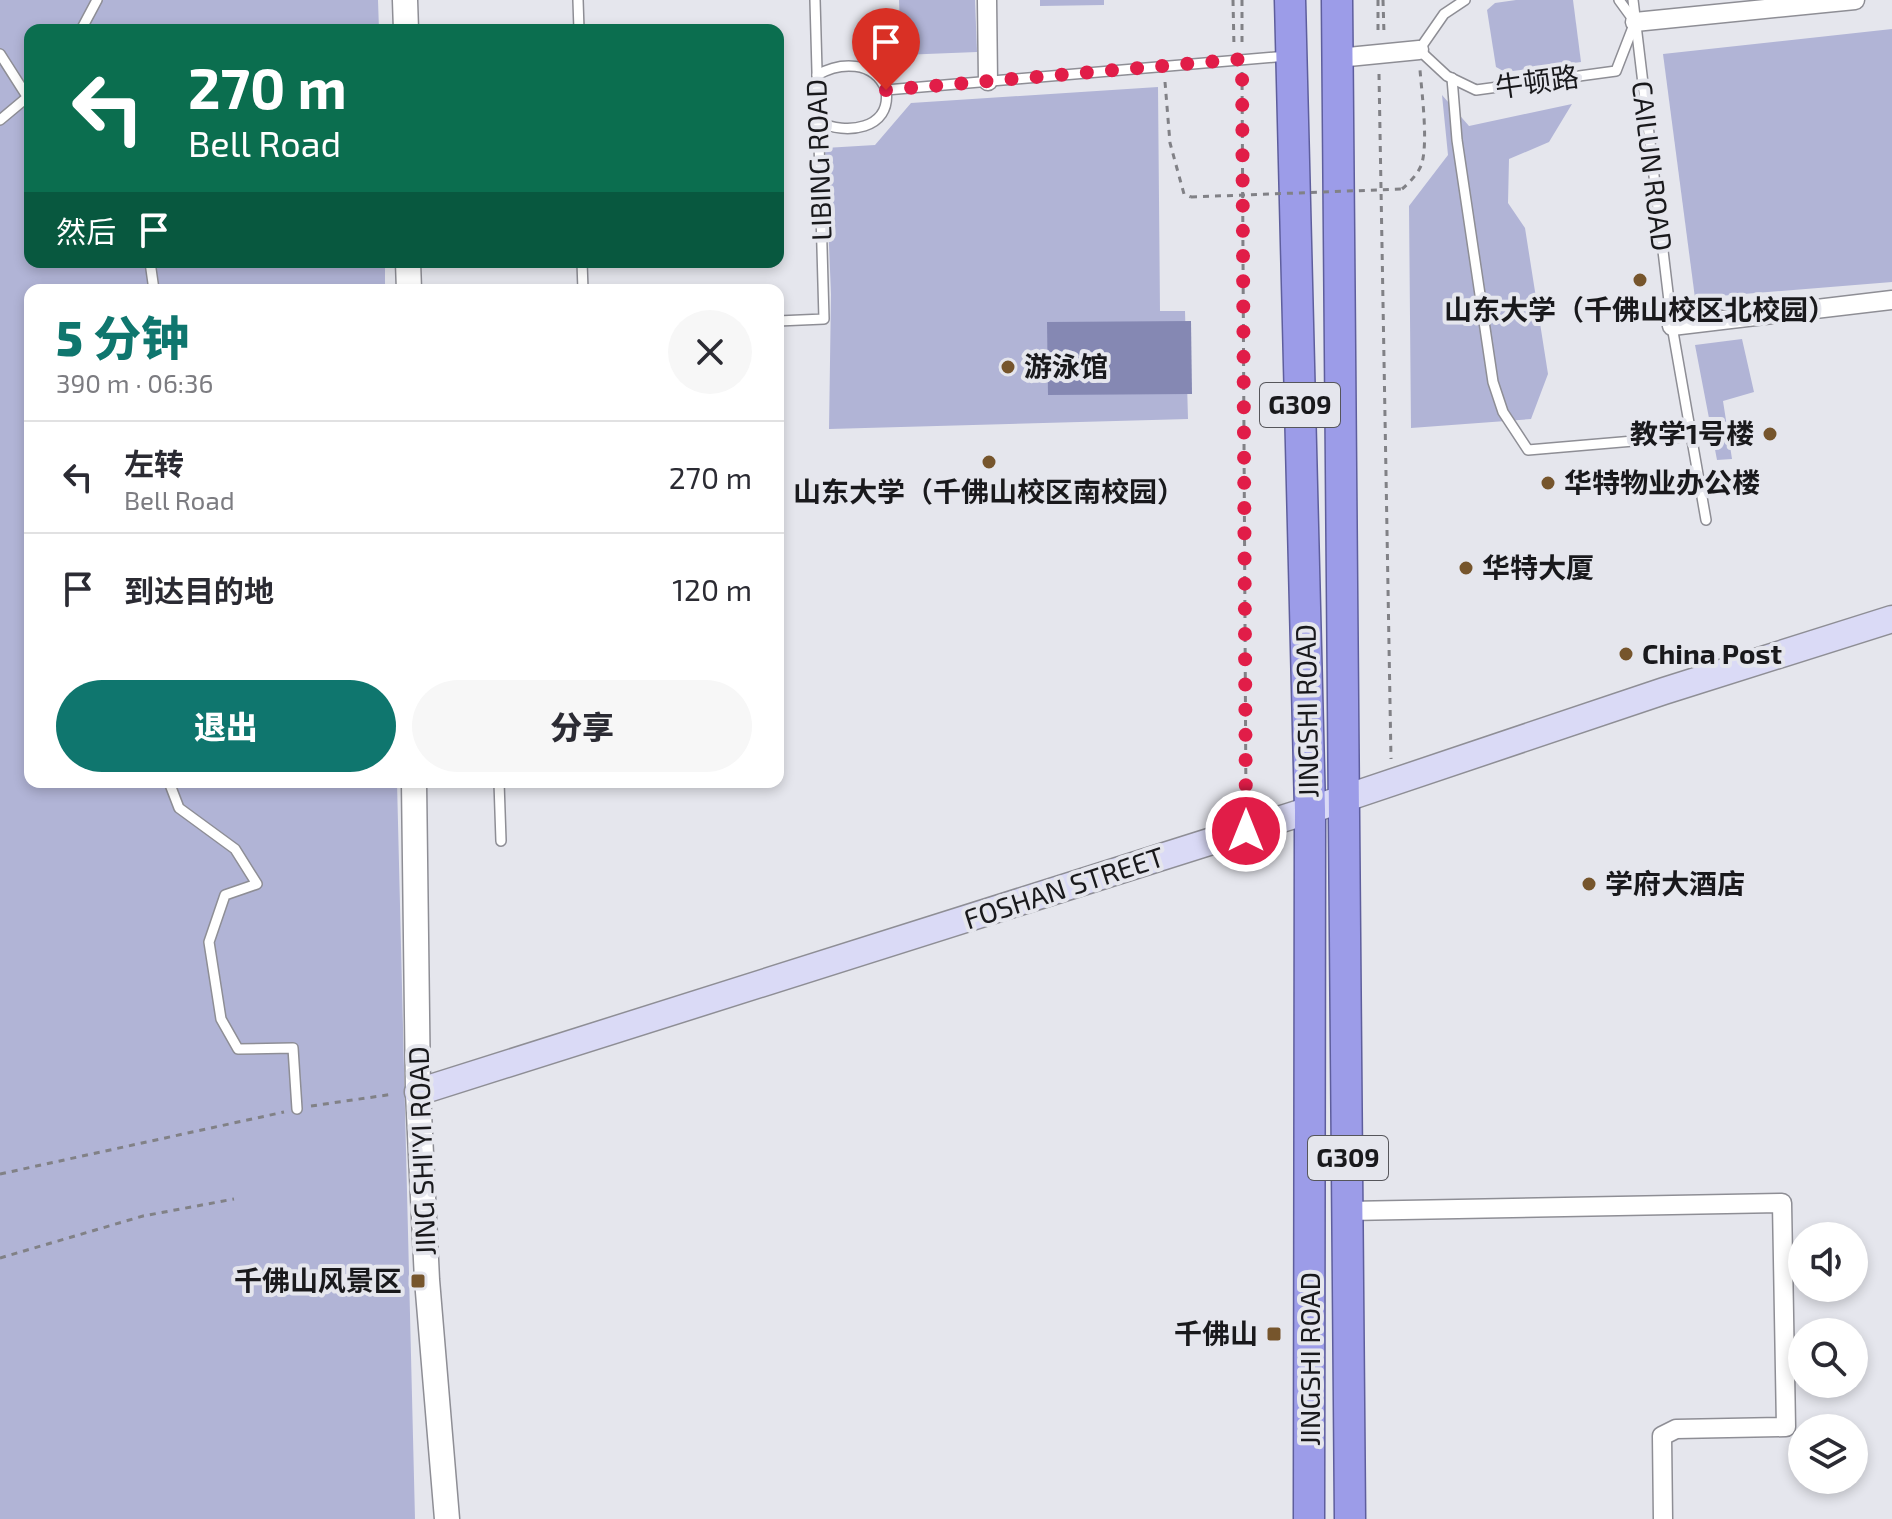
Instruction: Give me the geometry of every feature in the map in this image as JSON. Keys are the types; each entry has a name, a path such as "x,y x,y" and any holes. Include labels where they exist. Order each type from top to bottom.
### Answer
{"highway":[{"name":"JINGSHI ROAD","path":"1290,0 1310,810 1309,1519"},
{"name":"JINGSHI ROAD","path":"1337,0 1350,1519"}],"main road":[{"name":"FOSHAN STREET","path":"418,1092 1246,831 1664,691 1892,619"}],"street":[{"path":"405,0 406,24"},
{"path":"987,0 988,81"},
{"path":"1635,22 1855,0"},
{"path":"1338,58 1419,50"},
{"path":"1672,326 1892,300"},
{"name":"JING SHI'YI ROAD","path":"414,788 418,1092 427,1280 447,1519"},
{"path":"1348,1211 1782,1203 1786,1427 1676,1429 1662,1436 1663,1519"}],"lane":[{"path":"84,24 97,0"},
{"path":"578,0 579,24"},
{"name":"LIBING ROAD","path":"784,321 824,319 815,0"},
{"path":"1619,0 1635,22"},
{"name":"CAILUN ROAD","path":"1633,0 1672,326 1706,520"},
{"path":"1419,50 1444,14 1459,1"},
{"name":"牛顿路","path":"1419,50 1452,78 1476,90 1616,71 1635,22"},
{"path":"0,54 24,90"},
{"path":"886,90 1291,56"},
{"path":"817,75 845,65 861,67 874,74 886,90 884,109 876,120 863,127 848,130 819,122"},
{"path":"1452,78 1457,140 1493,382 1503,412 1528,450 1692,436"},
{"path":"0,120 24,102"},
{"path":"171,788 179,808 235,849 257,884 225,895 209,942 221,1019 238,1049 293,1048 297,1109"},
{"path":"499,788 501,841"}],"path":[{"path":"1233,0 1238,60 1246,831"},
{"path":"1238,60 1242,0"},
{"path":"1381,0 1391,782"},
{"path":"1164,66 1173,157 1184,194 1191,197 1402,189 1422,164 1423,108 1419,50"},
{"path":"0,1174 341,1100 418,1092"},
{"path":"0,1258 143,1216 234,1199"}],"shaded area":[{"path":"0,0 378,0 379,24 24,24 24,268 385,268 385,284 24,284 24,788 397,788 415,1519 0,1519"},
{"path":"899,0 975,0 977,52 901,55"},
{"path":"1040,0 1104,0 1104,5 1040,6"},
{"path":"1573,0 1581,62 1505,72 1496,67 1487,10 1495,3"},
{"path":"1892,29 1892,282 1695,298 1663,54"},
{"path":"1158,87 1160,311 1185,311 1188,419 829,429 831,294 825,148 875,145 911,103"},
{"path":"1442,95 1469,126 1572,104 1549,142 1509,159 1508,203 1525,228 1548,374 1531,419 1411,428 1409,206 1448,155"},
{"path":"1191,321 1192,394 1048,395 1047,322"},
{"path":"1742,339 1754,392 1723,401 1732,459 1717,460 1695,345"}],"place":[{"name":"山东大学（千佛山校区北校园）","path":"1640,280"},
{"name":"游泳馆","path":"1008,367"},
{"name":"教学1号楼","path":"1770,434"},
{"name":"山东大学（千佛山校区南校园）","path":"989,462"},
{"name":"华特物业办公楼","path":"1548,483"},
{"name":"华特大厦","path":"1466,568"},
{"name":"China Post","path":"1626,654"},
{"name":"学府大酒店","path":"1589,884"},
{"name":"千佛山风景区","path":"418,1281"},
{"name":"千佛山","path":"1274,1334"}],"route":[{"path":"886,90 1242,59 1246,831"}]}
